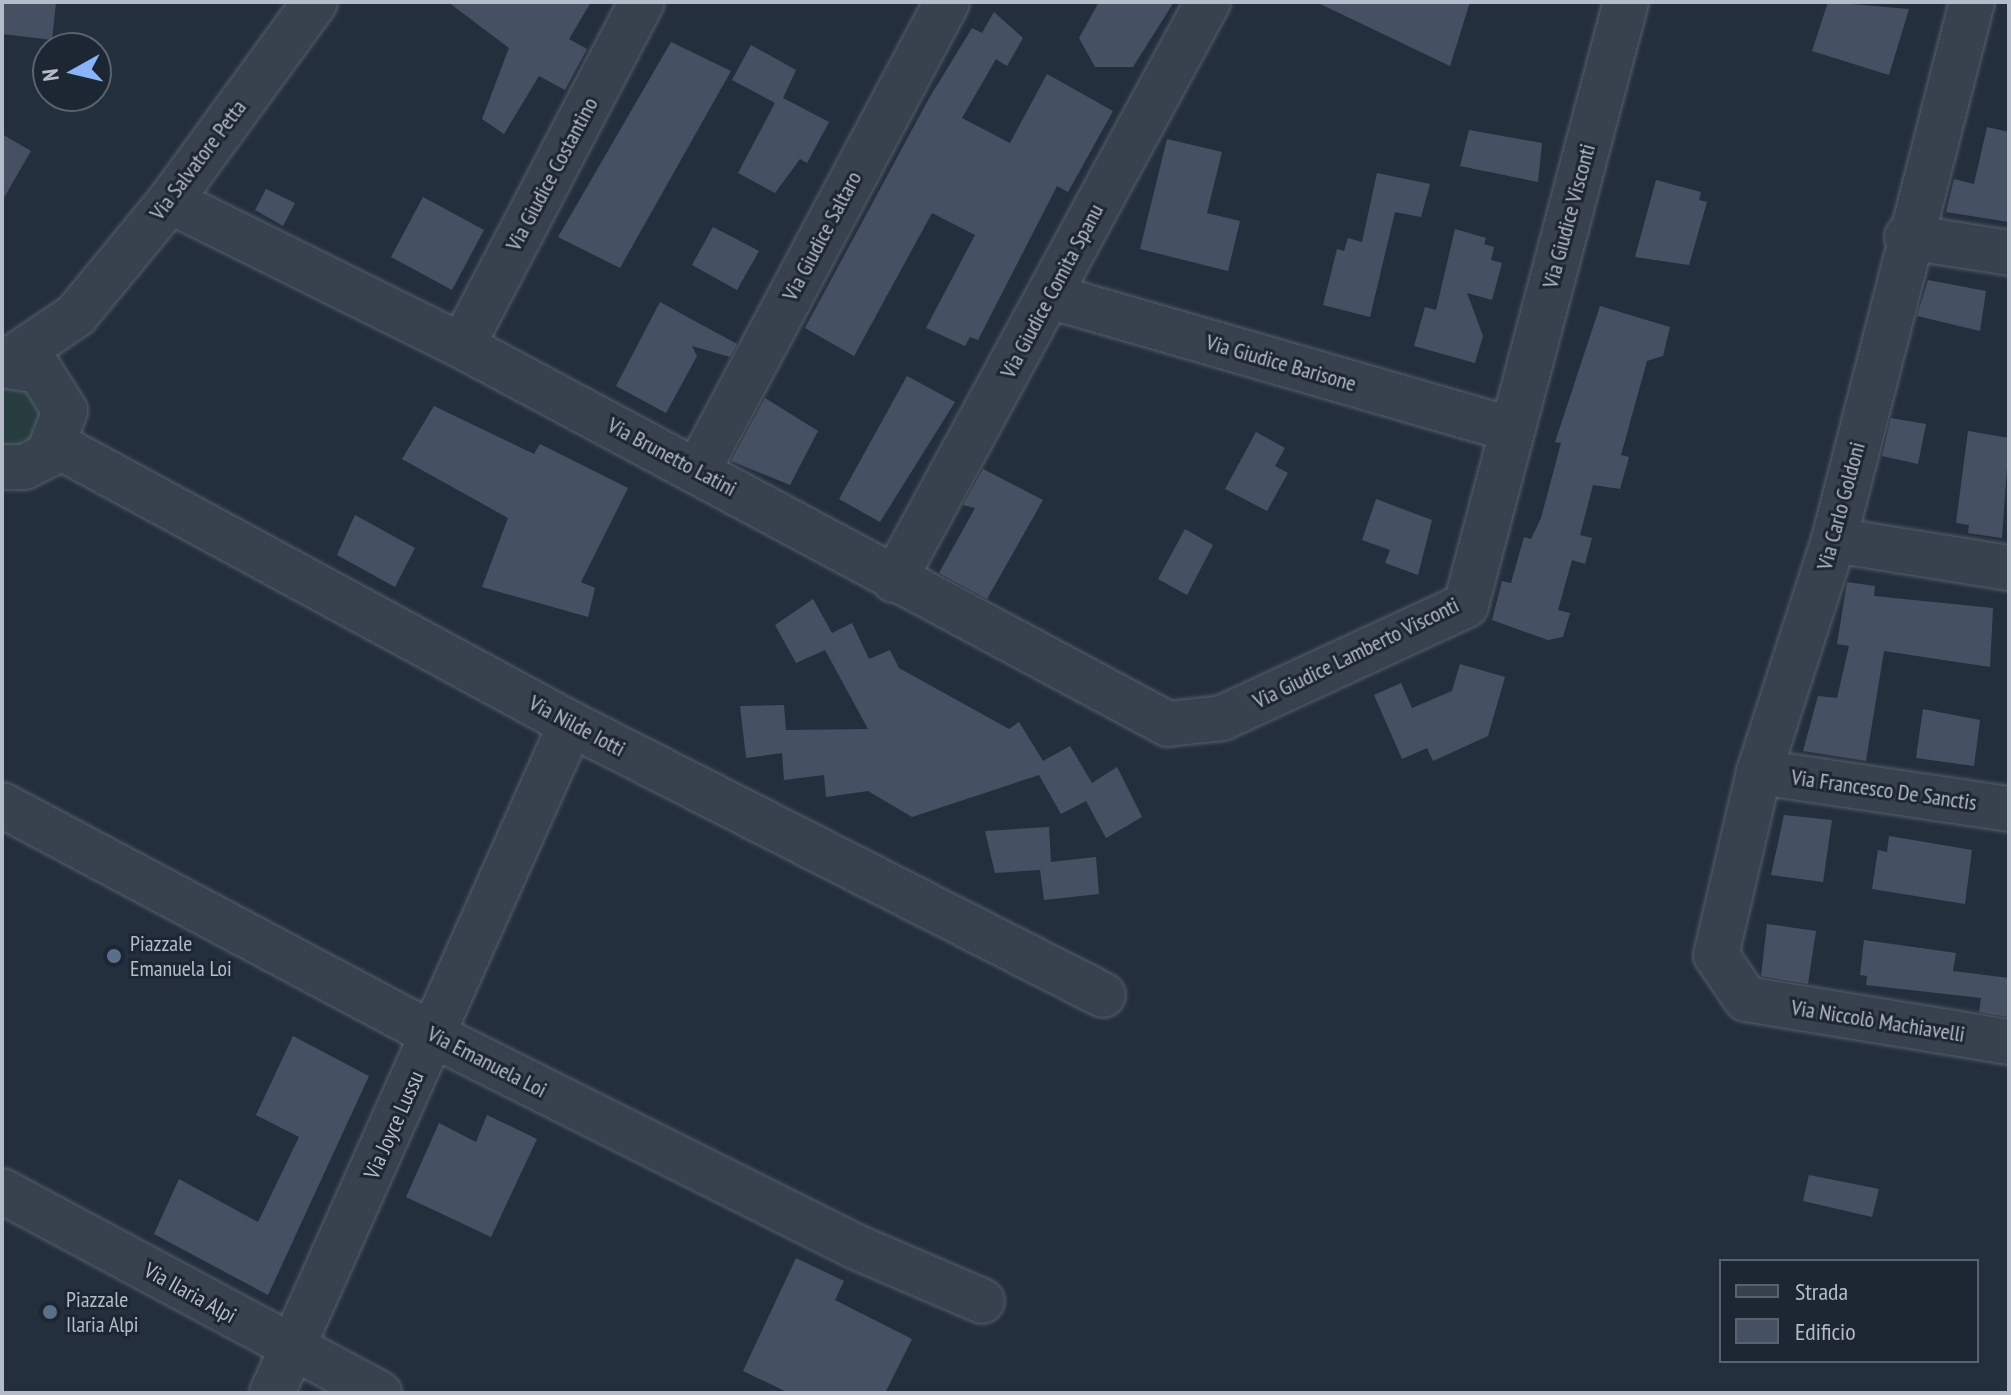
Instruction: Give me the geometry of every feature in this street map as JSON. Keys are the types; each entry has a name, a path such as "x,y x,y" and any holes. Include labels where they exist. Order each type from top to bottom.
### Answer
{"street":[{"name":"Via Salvatore Petta","path":"56,445 65,424 62,347 76,315 170,201 315,2"},
{"name":"Via Giudice Costantino","path":"462,346 642,2"},
{"name":"Via Giudice Saltaro","path":"698,470 947,2"},
{"name":"Via Giudice Comita Spanu","path":"894,580 1208,2"},
{"name":"Via Giudice Visconti","path":"1512,430 1626,2"},
{"name":"Via Carlo Goldoni","path":"1746,999 1716,955 1759,772 1834,540 1907,237 1972,2"},
{"name":"Via Brunetto Latini","path":"170,201 462,346 1168,724"},
{"path":"1907,237 2009,253"},
{"name":"Via Giudice Barisone","path":"1049,296 1512,430"},
{"name":"Via Salvatore Petta","path":"3,365 76,315"},
{"path":"3,365 40,371 62,398"},
{"name":"Via Giudice Lamberto Visconti","path":"1168,724 1222,718 1466,605 1512,430"},
{"path":"2,467 32,464 56,445"},
{"name":"Via Nilde Iotti","path":"56,445 571,724 1103,995"},
{"path":"1834,540 2009,568"},
{"name":"Via Joyce Lussu","path":"272,1393 571,724"},
{"name":"Via Francesco De Sanctis","path":"1759,772 2009,809"},
{"name":"Via Emanuela Loi","path":"2,805 434,1036 856,1247 982,1301"},
{"name":"Via Niccolò Machiavelli","path":"1746,999 2009,1042"},
{"name":"Via Ilaria Alpi","path":"2,1191 379,1393"}],"green space":[{"path":"2,381 42,391 45,438 2,452"}],"building":[{"path":"2,2 56,2 53,32 32,32 32,38 2,34"},
{"path":"448,2 591,2 569,39 587,49 565,90 539,76 504,134 482,119 509,48"},
{"path":"1099,2 1174,2 1133,67 1095,67 1079,38"},
{"path":"1316,2 1470,2 1450,66"},
{"path":"1828,2 1909,9 1889,75 1812,51"},
{"path":"994,12 1023,38 1007,66 996,59 962,118 1010,143 1047,74 1113,111 1068,192 1057,186 978,340 970,337 965,346 926,328 975,235 932,213 854,356 805,328 928,100 972,28 982,33"},
{"path":"671,42 731,71 620,268 558,237"},
{"path":"751,45 796,70 783,98 829,122 807,163 800,159 775,193 738,173 775,103 732,80"},
{"path":"1987,127 2009,132 2009,222 1946,212 1954,179 1974,184"},
{"path":"1469,130 1542,143 1538,182 1460,166"},
{"path":"2,134 31,151 2,201"},
{"path":"1167,139 1222,152 1207,213 1240,221 1228,271 1140,249"},
{"path":"1377,173 1430,184 1421,217 1395,212 1370,317 1323,305 1337,249 1344,251 1348,238 1362,242"},
{"path":"1656,180 1701,192 1699,200 1707,202 1689,265 1635,257"},
{"path":"266,189 295,203 283,226 255,210"},
{"path":"423,197 484,230 452,290 391,257"},
{"path":"713,227 759,251 737,290 692,265"},
{"path":"1455,229 1486,238 1484,244 1494,247 1491,260 1502,263 1492,300 1467,293 1483,336 1475,363 1414,346 1425,307 1436,310"},
{"path":"1928,280 1986,291 1980,331 1917,316"},
{"path":"660,302 737,344 730,357 692,346 697,356 666,413 616,386"},
{"path":"1600,306 1670,327 1663,356 1647,361 1621,455 1629,457 1620,489 1593,485 1580,535 1592,538 1585,564 1572,560 1558,610 1570,613 1563,637 1548,640 1492,620 1502,581 1511,583 1524,537 1531,539 1541,518 1561,443 1555,442"},
{"path":"907,376 955,402 880,522 839,499"},
{"path":"765,398 818,431 790,485 731,461"},
{"path":"434,406 534,454 540,444 628,488 581,582 595,588 588,617 482,587 508,518 402,459"},
{"path":"1891,418 1926,424 1918,464 1882,456"},
{"path":"1968,431 2009,438 2002,538 1968,533 1969,525 1956,523"},
{"path":"1256,432 1285,448 1275,466 1288,473 1267,511 1225,489"},
{"path":"983,469 1043,500 987,599 939,573 975,508 963,505"},
{"path":"1376,499 1432,520 1418,575 1385,563 1390,550 1362,540"},
{"path":"355,515 415,548 395,587 337,555"},
{"path":"1185,529 1213,545 1187,595 1158,579"},
{"path":"1847,582 1875,586 1874,596 1993,608 1990,667 1884,651 1866,761 1803,751 1818,696 1837,698 1849,646 1837,644"},
{"path":"813,599 832,633 852,623 869,659 890,650 899,668 1009,729 1019,722 1043,761 1070,746 1092,783 1117,767 1142,817 1106,838 1086,801 1061,814 1039,775 912,817 868,791 826,797 824,775 784,780 782,753 746,758 740,706 784,705 786,730 868,729 825,650 796,663 775,625"},
{"path":"1460,664 1505,677 1488,736 1433,761 1427,748 1402,759 1374,695 1401,683 1412,708 1452,691"},
{"path":"1923,709 1980,720 1974,766 1916,758"},
{"path":"1784,815 1832,820 1823,882 1771,875"},
{"path":"1049,827 1051,862 1096,857 1099,894 1044,900 1040,870 995,873 985,831"},
{"path":"1889,836 1972,850 1965,904 1872,889 1878,850 1887,852"},
{"path":"1767,924 1816,931 1808,984 1761,976"},
{"path":"1864,940 1956,953 1953,971 2009,978 2009,1017 1979,1012 1981,998 1866,985 1867,976 1860,975"},
{"path":"293,1036 369,1076 268,1295 154,1234 179,1179 258,1222 299,1137 256,1115"},
{"path":"487,1115 537,1139 491,1237 406,1197 439,1123 476,1142"},
{"path":"1809,1175 1879,1189 1872,1217 1803,1201"},
{"path":"796,1258 844,1281 835,1300 912,1339 885,1393 789,1393 743,1371"}],"place":[{"name":"Piazzale Emanuela Loi","path":"114,956"},
{"name":"Piazzale Ilaria Alpi","path":"50,1312"}]}
